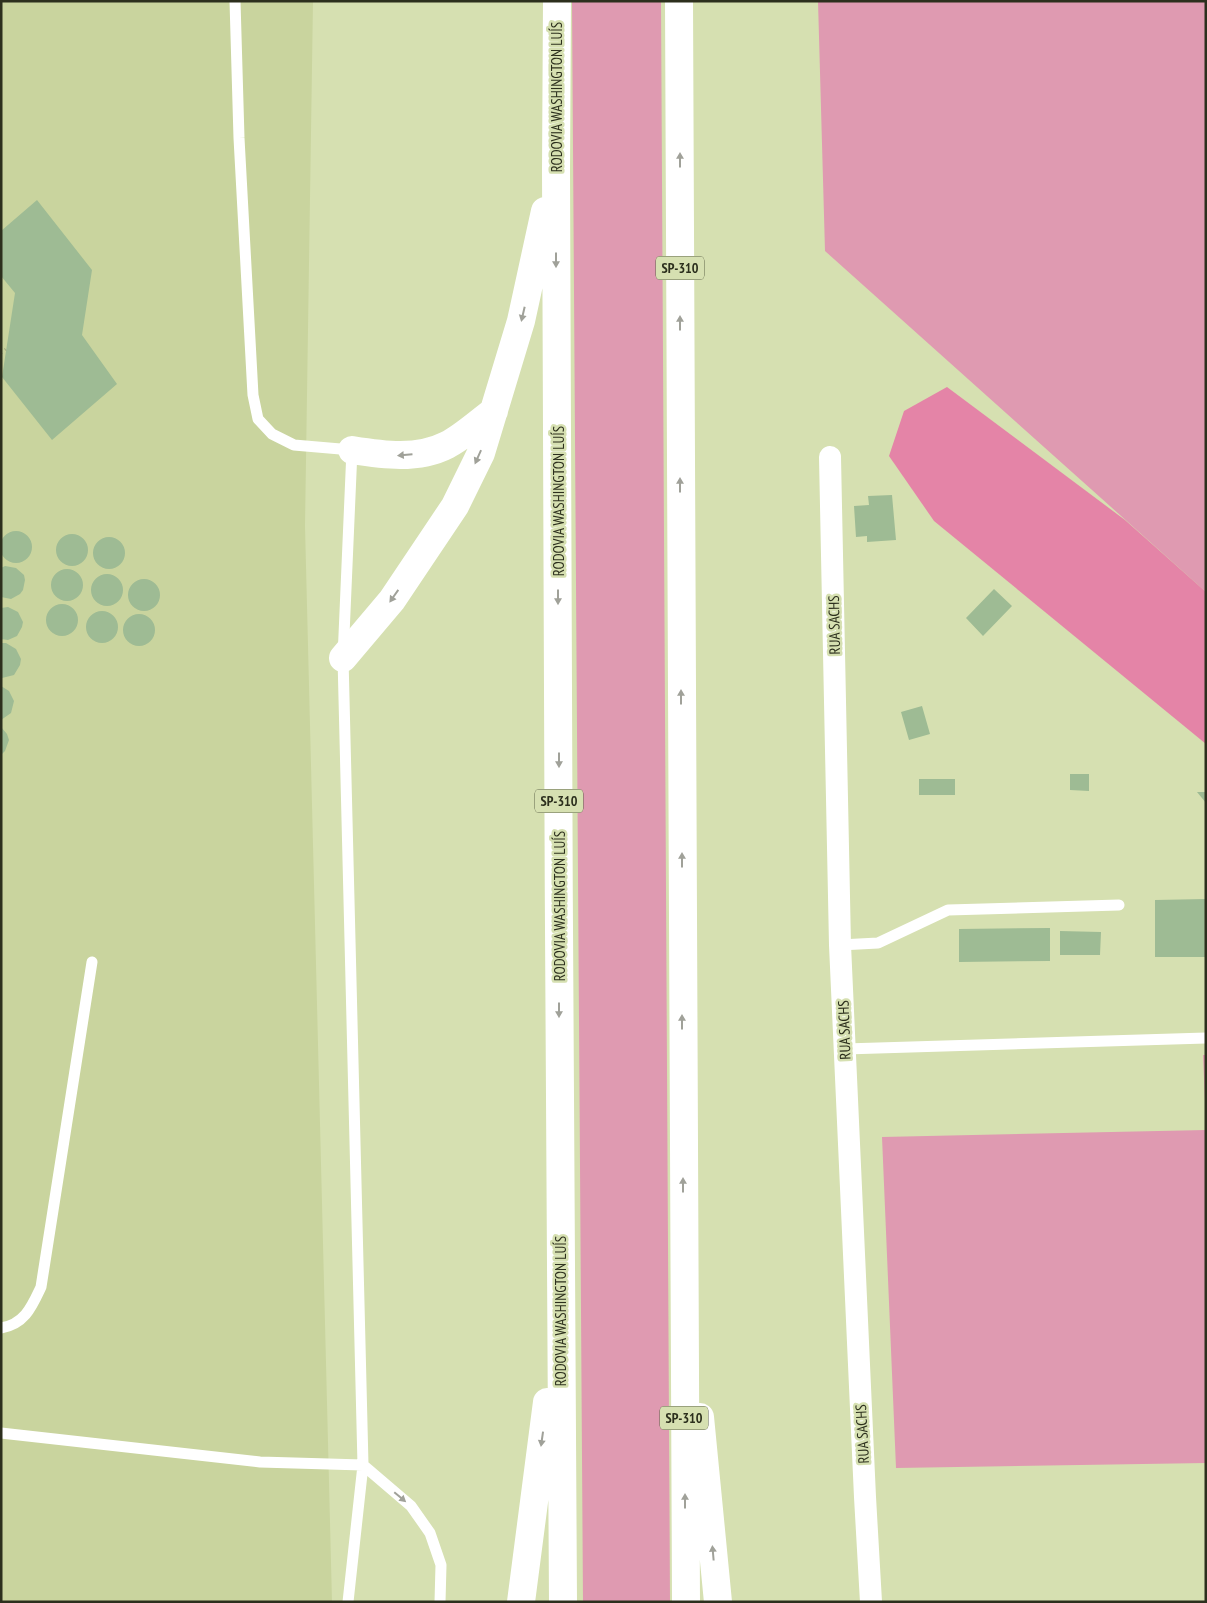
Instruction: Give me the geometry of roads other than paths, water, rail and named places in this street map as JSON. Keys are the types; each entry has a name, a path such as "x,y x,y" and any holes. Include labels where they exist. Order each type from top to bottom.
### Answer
{"highway":[{"name":"RODOVIA WASHINGTON LUÍS","path":"557,1 556,163 563,1602"},
{"name":"SP-310","path":"679,1 686,1602"},
{"path":"343,658 392,600 454,506 480,453 521,321 556,163"},
{"path":"352,450 390,456 426,453 448,445 494,411"},
{"path":"521,1602 554,1346 560,1216"},
{"path":"683,1234 718,1602"}],"street":[{"name":"RUA SACHS","path":"830,457 840,945 864,1487 871,1602"}],"lane":[{"path":"235,1 239,138 252,385 258,419 272,434 294,445 352,450 343,658 363,1465 348,1602"},
{"path":"552,1 557,59"},
{"path":"840,945 878,943 948,910 1119,905"},
{"path":"1,1328 11,1326 28,1312 41,1287 92,962"},
{"path":"844,1049 1206,1038"},
{"path":"1,1433 260,1462 363,1465 411,1506 430,1532 441,1565 440,1602"}]}
